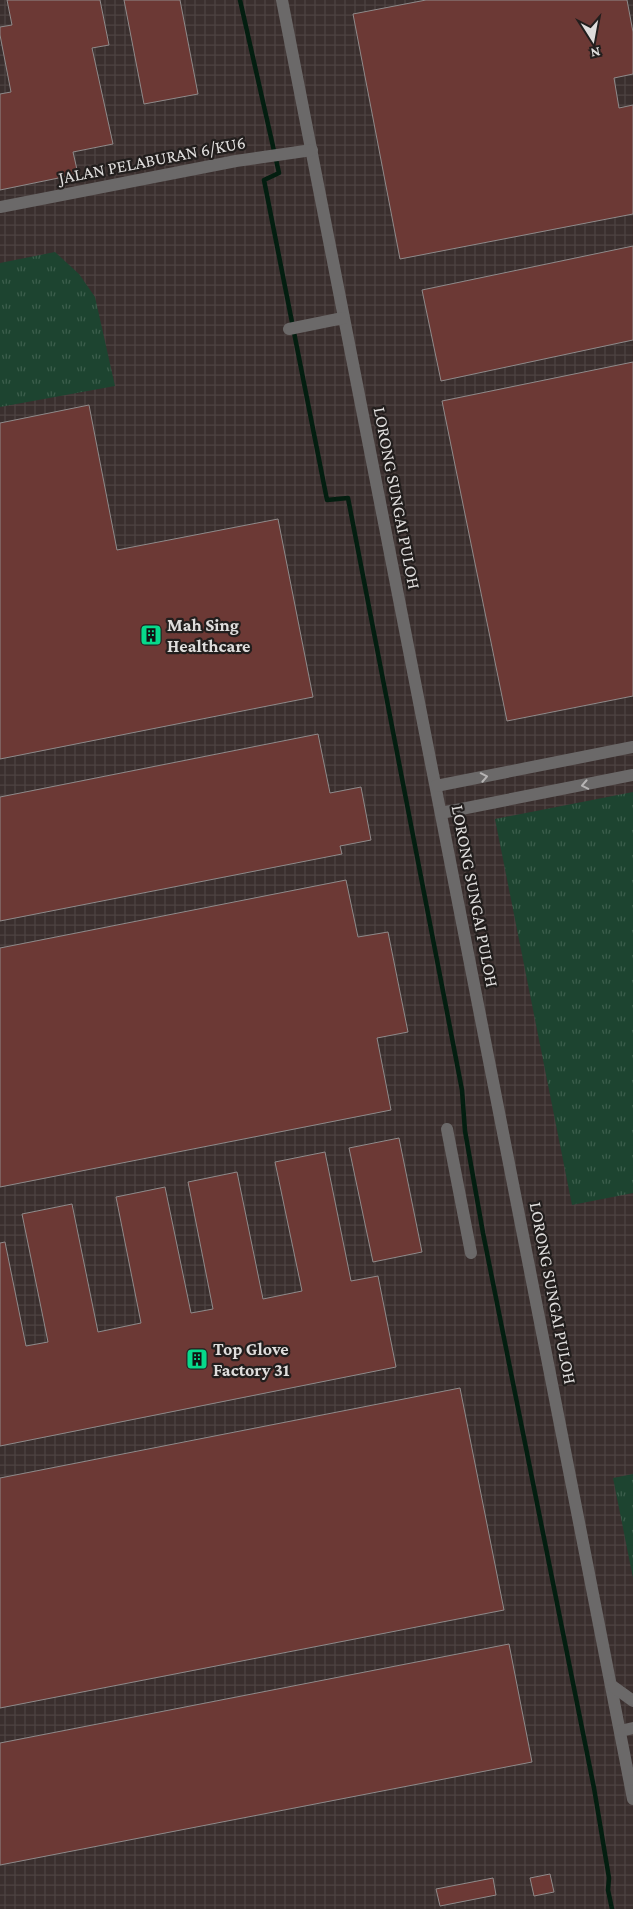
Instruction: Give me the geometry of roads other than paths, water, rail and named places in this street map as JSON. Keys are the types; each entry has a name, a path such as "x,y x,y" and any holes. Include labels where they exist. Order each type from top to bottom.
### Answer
{"street":[{"name":"LORONG SUNGAI PULOH","path":"282,0 611,1685 620,1730 628,1748 633,1799"},
{"name":"JALAN PELABURAN 6/KU6","path":"0,207 258,157 312,150"},
{"path":"289,328 343,318"},
{"path":"436,786 633,747"},
{"path":"441,813 633,775"},
{"path":"447,1129 471,1253"},
{"path":"611,1685 633,1701"},
{"path":"620,1730 633,1728"}],"waterway":[{"path":"240,0 279,173 264,180 327,500 348,498 462,1090 465,1131 483,1233 594,1788 609,1878 608,1890 612,1909"}],"place":[{"name":"Mah Sing Healthcare","path":"151,635"},
{"name":"Top Glove Factory 31","path":"197,1359"}]}
